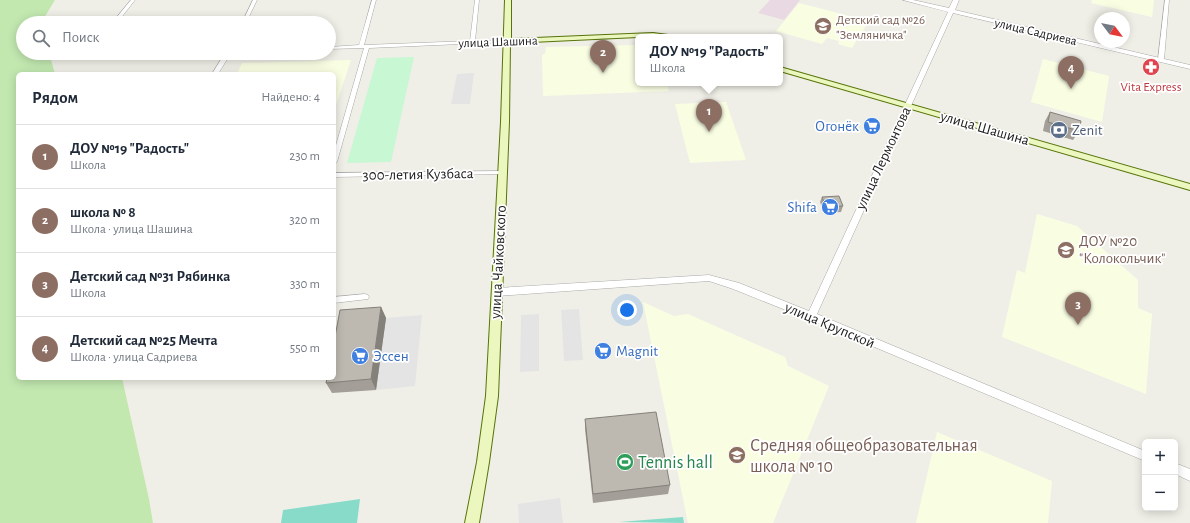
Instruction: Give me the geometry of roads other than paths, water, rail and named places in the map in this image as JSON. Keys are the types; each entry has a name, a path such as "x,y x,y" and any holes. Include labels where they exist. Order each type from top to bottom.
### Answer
{"main road":[{"name":"улица Чайковского","path":"472,523 483,462 492,396 503,173 508,0"},
{"name":"улица Шашина","path":"507,41 635,36"},
{"name":"улица Шашина","path":"783,70 1190,187"}],"street":[{"path":"120,16 133,0"},
{"path":"247,16 255,0"},
{"path":"336,154 364,47 374,0"},
{"path":"472,42 477,0"},
{"name":"улица Садриева","path":"906,0 1190,67"},
{"name":"улица Лермонтова","path":"811,316 956,0"},
{"path":"1161,60 1167,0"},
{"name":"улица Шашина","path":"336,48 507,41"},
{"path":"217,72 224,60"},
{"name":"300-летия Кузбаса","path":"336,175 503,173"},
{"name":"улица Крупской","path":"497,292 709,278 736,286 811,316 1142,455"},
{"path":"336,300 365,297"},
{"path":"1178,469 1190,475"}],"place":[{"name":"Детский сад №26 \"Земляничка\"","path":"823,26"},
{"name":"Vita Express","path":"1151,67"},
{"name":"школа № 8","path":"603,73"},
{"name":"Детский сад №25 Мечта","path":"1071,89"},
{"name":"Огонёк","path":"872,126"},
{"name":"Zenit","path":"1059,130"},
{"name":"ДОУ №19 \"Радость\"","path":"709,132"},
{"name":"Shifa","path":"830,207"},
{"name":"ДОУ №20 \"Колокольчик\"","path":"1066,250"},
{"name":"Детский сад №31 Рябинка","path":"1078,325"},
{"name":"Magnit","path":"603,351"},
{"name":"Эссен","path":"360,356"},
{"name":"Средняя общеобразовательная школа № 10","path":"737,455"},
{"name":"Tennis hall","path":"625,462"}]}
